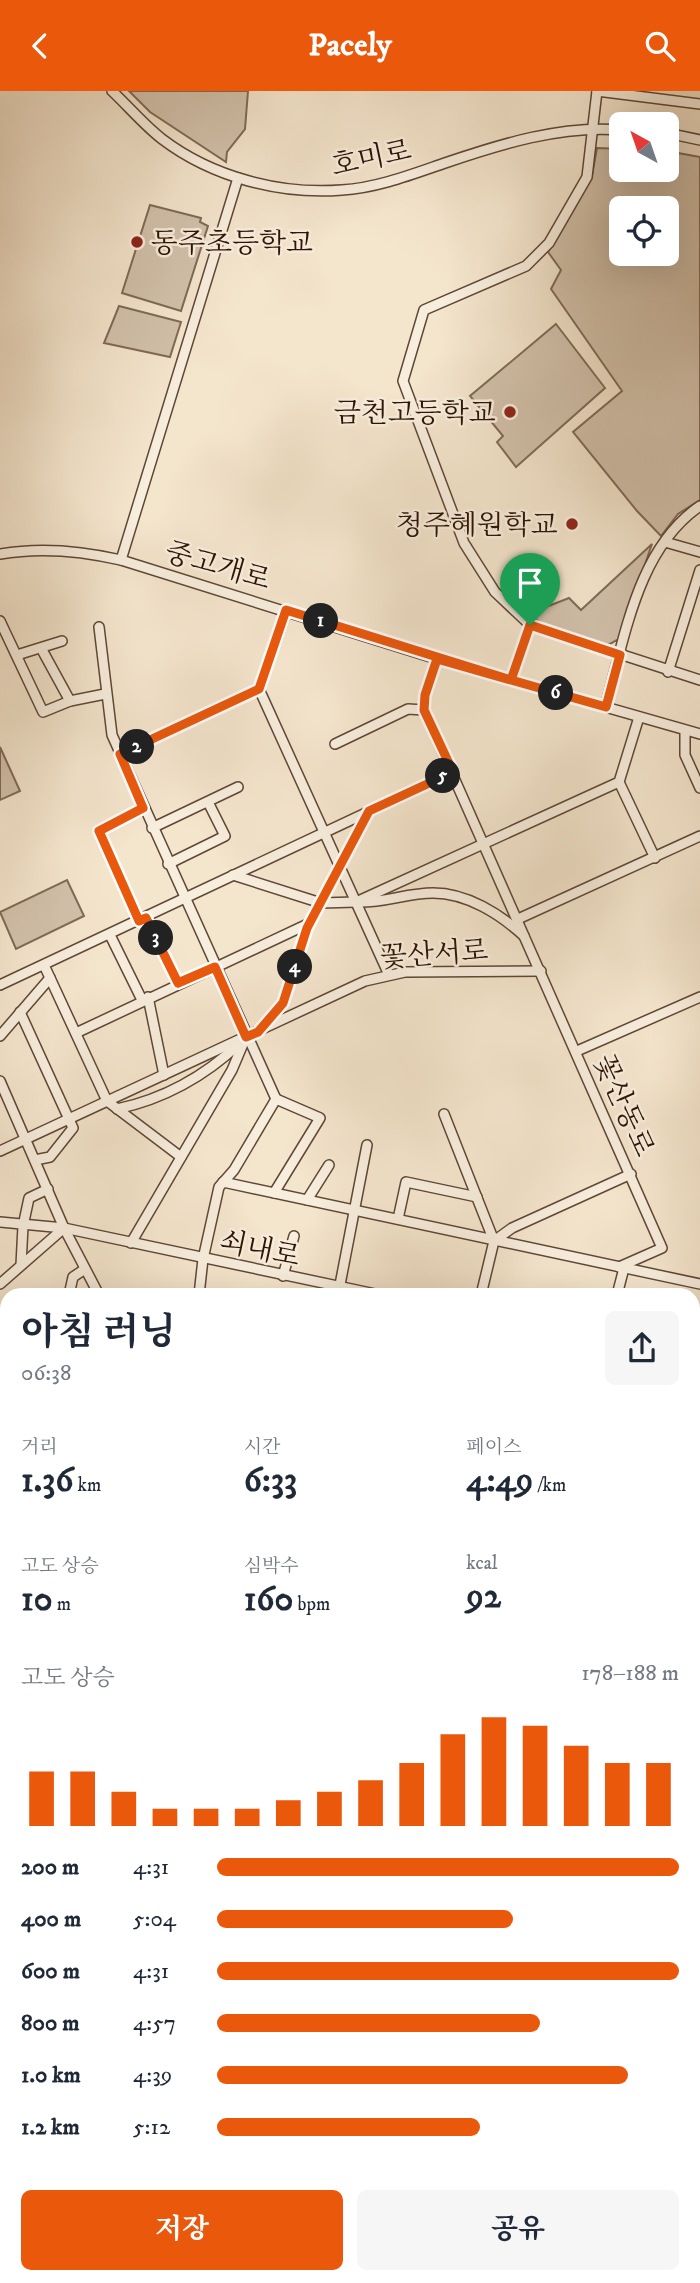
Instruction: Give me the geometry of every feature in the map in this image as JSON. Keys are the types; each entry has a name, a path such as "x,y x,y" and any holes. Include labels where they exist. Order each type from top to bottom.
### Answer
{"street":[{"name":"호미로","path":"112,91 162,138 197,162 238,178 304,190 344,190 406,176 500,144 591,128 609,129"},
{"path":"700,104 597,91 587,177 549,243 526,267 424,310 403,381 464,543 495,592 530,625 668,672 700,680"},
{"path":"679,136 700,140"},
{"path":"121,560 238,178"},
{"path":"606,707 644,577 654,555 689,513 700,506"},
{"path":"665,542 700,552"},
{"name":"중고개로","path":"0,554 19,551 89,552 121,560 437,659 700,734"},
{"path":"668,672 700,570"},
{"path":"286,610 259,689 389,975"},
{"path":"0,621 43,712 70,701 105,694"},
{"path":"511,680 530,625"},
{"path":"99,627 112,735 183,898 276,1098 320,1118 274,1193"},
{"path":"17,655 62,641"},
{"path":"41,648 70,701"},
{"path":"335,744 408,709 424,710 425,695 437,659"},
{"path":"120,754 259,689"},
{"name":"꽃산동로","path":"424,710 662,1248 621,1268"},
{"path":"639,717 619,782 655,858"},
{"path":"685,731 685,755 700,787"},
{"path":"0,985 453,772"},
{"path":"356,902 619,782"},
{"path":"152,828 238,787"},
{"path":"168,864 225,836 208,801"},
{"path":"143,808 99,831 178,983"},
{"name":"꽃산서로","path":"258,1032 283,1003 310,923 369,811"},
{"path":"518,919 700,836"},
{"path":"233,875 321,903 378,902 432,893 450,895 491,911 527,938"},
{"path":"76,1033 310,923"},
{"path":"110,935 145,999 164,1075"},
{"path":"44,965 107,1101 181,1157"},
{"name":"꽃산서로","path":"0,1151 365,981 405,972 541,971"},
{"path":"0,1036 50,978"},
{"path":"577,1051 700,997"},
{"path":"20,1012 73,1128 50,1157 35,1160"},
{"path":"117,1109 151,1102 183,1085 246,1037"},
{"path":"131,1243 232,1070 246,1037"},
{"path":"0,1081 64,1228 95,1288"},
{"path":"201,1288 203,1259 219,1187 234,1170 276,1098"},
{"path":"444,1114 494,1241 483,1288"},
{"path":"340,1288 367,1145"},
{"path":"307,1200 329,1165"},
{"path":"494,1241 512,1228 631,1174"},
{"path":"223,1182 700,1284"},
{"path":"398,1219 407,1182 477,1197"},
{"path":"21,1265 23,1226 29,1198 48,1189"},
{"name":"쇠내로","path":"0,1222 64,1228 328,1288"},
{"path":"0,1284 64,1228"},
{"path":"283,1276 294,1236"},
{"path":"618,1288 621,1268"},
{"path":"71,1288 73,1277 85,1269"}],"shaded area":[{"path":"129,91 248,91 245,129 227,152 226,162 150,112"},
{"path":"597,148 609,148 609,182 679,182 679,153 700,157 700,500 678,514 661,536 637,511 573,432 622,391 551,289 561,270 548,252 592,176"},
{"path":"150,205 201,218 200,222 208,226 181,311 122,293"},
{"path":"119,306 181,322 170,357 104,343"},
{"path":"556,324 605,388 516,467 497,442 503,436 470,396"},
{"path":"652,544 619,639 608,645 544,625 528,614 569,598 581,610"},
{"path":"0,747 20,791 0,800"},
{"path":"67,880 84,916 16,949 0,912"}],"place":[{"name":"동주초등학교","path":"137,242"},
{"name":"금천고등학교","path":"510,412"},
{"name":"청주혜원학교","path":"572,524"}],"route":[{"path":"286,610 511,680 530,625 620,655 606,707 437,659 425,695 424,710 453,772 369,811 307,928 283,1003 258,1032 246,1037 215,967 178,983 146,918 139,921 99,831 143,808 120,754 259,689 286,610"}]}
